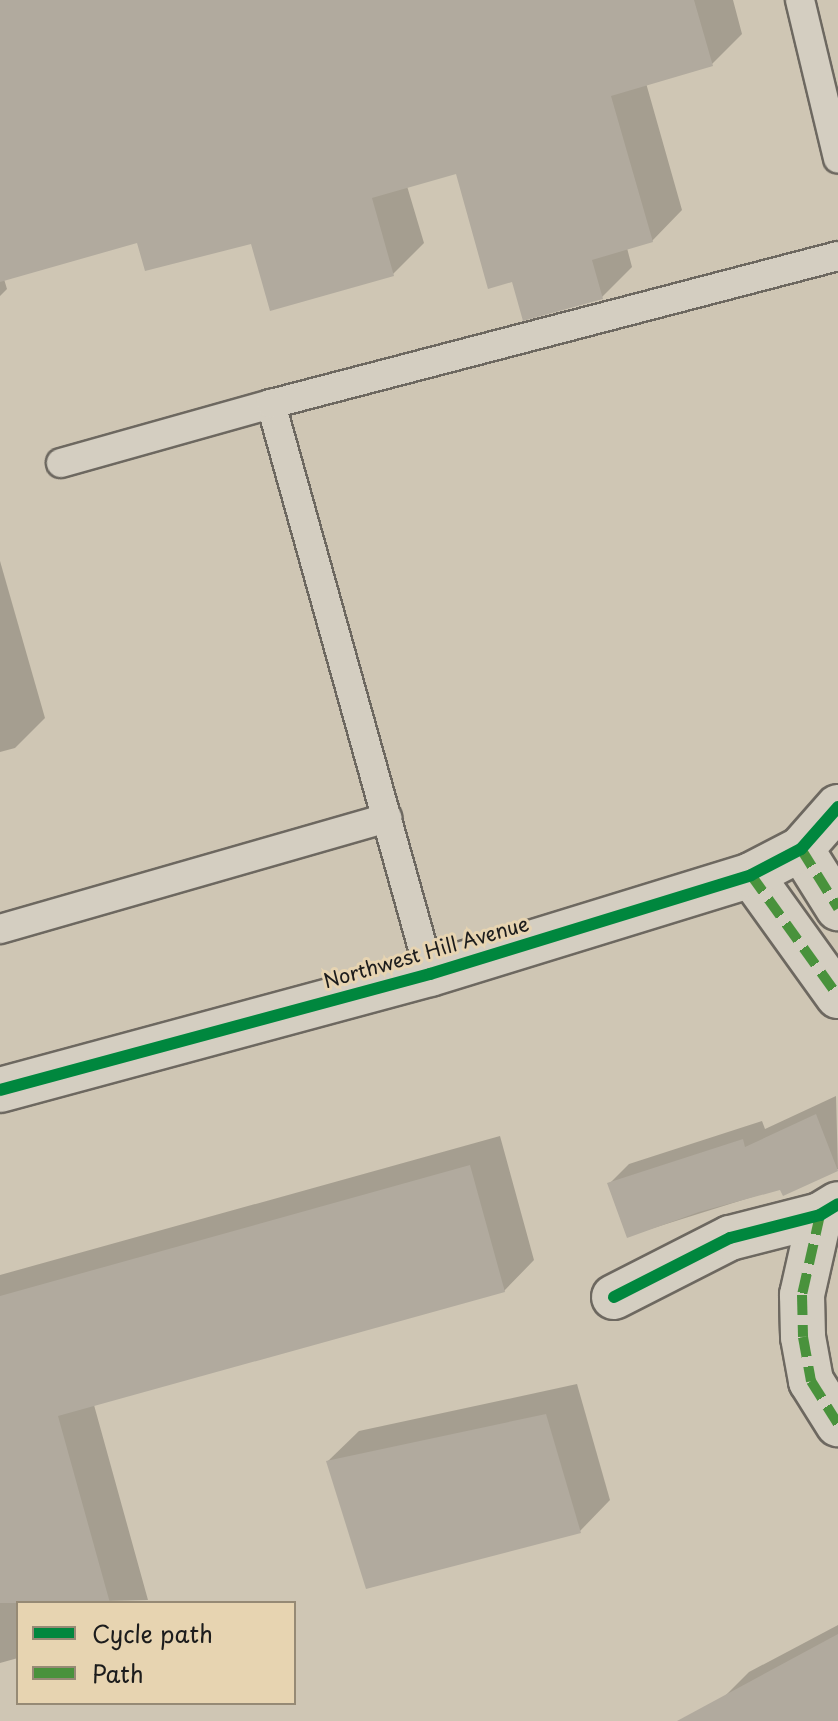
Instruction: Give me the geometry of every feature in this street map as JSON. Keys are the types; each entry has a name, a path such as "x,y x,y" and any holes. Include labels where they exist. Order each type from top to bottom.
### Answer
{"street":[{"name":"Northwest Hill Avenue","path":"0,1090 430,974 751,875 801,849 838,807"},
{"path":"801,849 838,908"},
{"path":"751,875 838,996"},
{"path":"614,1297 730,1238 829,1209"},
{"path":"829,1209 802,1295 803,1337 811,1381 838,1424"}],"lane":[{"path":"800,0 838,158"},
{"path":"61,463 271,404 838,256"},
{"path":"271,404 430,974"},
{"path":"0,929 387,818"}],"building":[{"path":"0,0 694,0 713,66 611,96 653,242 592,260 603,299 523,321 512,282 488,289 456,174 372,198 394,276 270,311 251,244 145,271 137,243 0,282"},
{"path":"816,1114 838,1171 783,1196 780,1190 699,1212 627,1238 607,1183 743,1139 745,1147"},
{"path":"470,1165 505,1292 58,1416 109,1601 16,1603 0,1603 0,1296"},
{"path":"546,1414 581,1533 366,1589 326,1461"},
{"path":"838,1634 838,1721 677,1721"}],"marked path":[{"path":"801,849 838,908"},
{"path":"751,875 838,996"},
{"path":"820,1215 802,1295 803,1337 811,1381 838,1424"}],"cycle path":[{"path":"0,1090 430,974 751,875 801,849 838,807"},
{"path":"614,1297 730,1238 820,1215 838,1204"}]}
